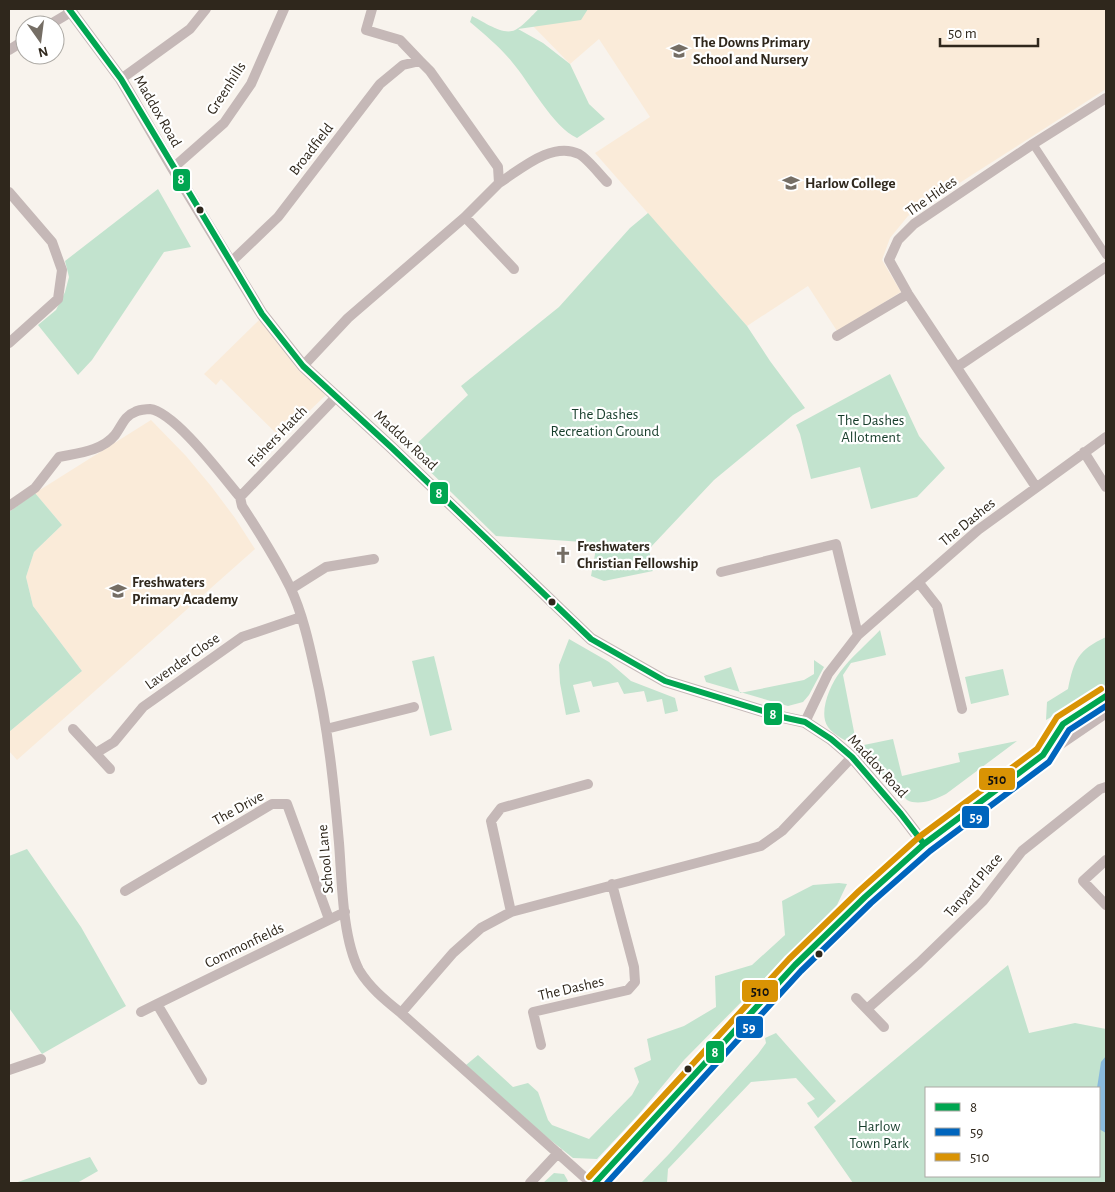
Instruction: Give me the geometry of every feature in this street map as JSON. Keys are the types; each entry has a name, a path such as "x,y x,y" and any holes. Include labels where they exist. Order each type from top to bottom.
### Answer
{"street":[{"path":"121,79 190,29 206,9"},
{"name":"Greenhills","path":"172,168 224,123 251,84 284,9"},
{"path":"372,9 366,30 400,40 430,71 498,167 499,183"},
{"name":"Maddox Road","path":"70,10 121,79 172,168 262,314 303,366 337,396 591,639 665,681 782,717 805,722 852,757 924,844"},
{"name":"Broadfield","path":"230,263 278,217 380,84 403,65 420,61"},
{"name":"The Hides","path":"1036,486 908,294 889,260 898,240 914,224 1033,144 1106,98"},
{"path":"1033,144 1106,255"},
{"path":"303,366 348,318 465,217 499,183 542,156 565,150 581,155 607,182"},
{"path":"9,194 52,242 62,270 58,298 9,343"},
{"path":"465,217 514,269"},
{"path":"958,367 1106,267"},
{"path":"837,336 908,294"},
{"name":"Fishers Hatch","path":"240,497 337,396"},
{"name":"School Lane","path":"9,506 35,488 59,457 89,451 102,445 115,435 123,420 135,412 150,409 163,414 179,427 240,497 242,506 272,553 291,589 316,671 326,729 345,912 352,951 359,969 369,985 383,998 591,1183"},
{"path":"1036,486 1106,437"},
{"path":"1084,452 1106,487"},
{"name":"The Dashes","path":"805,722 828,674 858,635 978,530 1036,486"},
{"path":"721,572 836,544 858,635"},
{"path":"291,589 326,567 374,559"},
{"path":"919,583 937,606 962,709"},
{"name":"Lavender Close","path":"96,754 114,742 143,707 242,637 301,617"},
{"path":"326,729 414,707"},
{"path":"595,1183 795,965 865,897 924,844 1043,755 1106,712"},
{"path":"73,729 110,769"},
{"path":"401,1013 453,953 481,928 511,912 761,846 782,831 852,757"},
{"path":"511,912 491,821 501,808 588,784"},
{"name":"Tanyard Place","path":"867,1010 983,901 1022,851 1100,789 1106,787"},
{"name":"The Drive","path":"125,891 272,804 287,804 329,920"},
{"path":"1106,860 1084,881 1106,904"},
{"name":"The Dashes","path":"541,1045 533,1012 628,990 635,982 634,967 612,884"},
{"name":"Commonfields","path":"141,1012 345,912"},
{"path":"856,998 884,1027"},
{"path":"157,1004 202,1080"},
{"path":"9,1070 41,1059"},
{"path":"530,1183 558,1153"}],"shaded area":[{"name":"Harlow College","path":"545,9 1106,9 1106,89 908,216 890,238 882,260 901,292 837,331 808,286 747,326 595,153 650,117 599,39 570,64 530,23"},
{"path":"260,319 298,370 327,394 281,438 221,379 216,385 204,374"},
{"name":"Freshwaters Primary Academy","path":"151,420 186,456 211,486 255,549 17,760 9,751 9,732 82,671 33,606 26,577 34,552 62,525 35,493"}],"green space":[{"path":"539,9 588,9 581,20 518,29 543,43 570,64 589,104 605,119 577,138 559,124 507,57 470,22 472,16 497,29 512,31 522,25"},
{"path":"158,189 191,247 164,252 92,360 78,375 38,325 56,310 65,292 69,277 65,261"},
{"name":"The Dashes Recreation Ground","path":"648,213 747,326 805,408 793,415 714,480 649,549 653,571 604,581 591,576 597,543 496,536 409,451 468,395 461,386 559,307 630,228"},
{"name":"The Dashes Allotment","path":"890,374 919,436 945,468 917,497 871,509 860,467 811,479 796,425"},
{"path":"35,493 62,525 34,552 26,577 33,606 82,671 9,732 9,512"},
{"path":"880,630 886,655 851,663 843,675 857,747 837,736 828,727 824,714 826,699 832,684 840,672"},
{"path":"1106,637 1106,686 1046,720 1047,702 1068,689 1075,663 1079,657 1089,647"},
{"path":"569,639 609,662 631,681 675,698 678,711 665,714 662,699 647,702 644,691 624,694 618,682 593,687 591,681 573,685 580,712 566,715 560,683 559,665"},
{"path":"434,656 452,730 430,736 412,661"},
{"path":"814,660 824,667 809,695 803,702 788,706 742,693 804,680 814,674"},
{"path":"731,667 740,692 706,682 704,676"},
{"path":"1003,669 1009,695 971,704 965,677"},
{"path":"893,739 902,776 960,762 958,753 1017,741 946,794 932,800 911,802 865,755 864,745"},
{"path":"27,849 81,927 126,1006 42,1054 9,1008 9,856"},
{"path":"847,884 837,905 684,1060 639,1114 597,1159 573,1158 544,1135 466,1065 478,1055 513,1087 528,1083 538,1092 548,1120 552,1125 589,1139 632,1095 639,1082 634,1068 651,1060 647,1039 684,1026 716,1007 715,976 752,965 785,935 782,901 813,885"},
{"name":"Harlow Town Park","path":"1008,965 1029,1033 1075,1023 1106,1029 1106,1183 853,1183 814,1127"},
{"path":"776,1033 836,1101 818,1118 807,1103 815,1099 796,1078 751,1082 668,1169 667,1183 641,1183 758,1054 766,1043 765,1038"},
{"path":"90,1157 98,1171 77,1183 15,1183"},
{"path":"554,1173 564,1174 568,1181 566,1183 543,1183"}],"water":[{"path":"1106,1056 1106,1133 1100,1130 1100,1087 1097,1087 1101,1062"}],"transit line":[{"name":"8","path":"69,9 121,79 262,314 303,366 392,448 591,639 665,681 782,717 805,722 831,739 852,757 924,844"},
{"name":"510","path":"589,1177 789,959 859,891 919,837 1037,749 1057,717 1101,689"},
{"name":"8","path":"595,1183 795,965 865,897 924,844 1043,755 1063,724 1106,696"},
{"name":"59","path":"607,1183 801,971 871,903 930,851 1049,762 1069,730 1106,706"}],"place":[{"name":"The Downs Primary School and Nursery","path":"679,51"},
{"name":"Harlow College","path":"791,183"},
{"name":"Freshwaters Christian Fellowship","path":"563,555"},
{"name":"Freshwaters Primary Academy","path":"118,591"}]}
